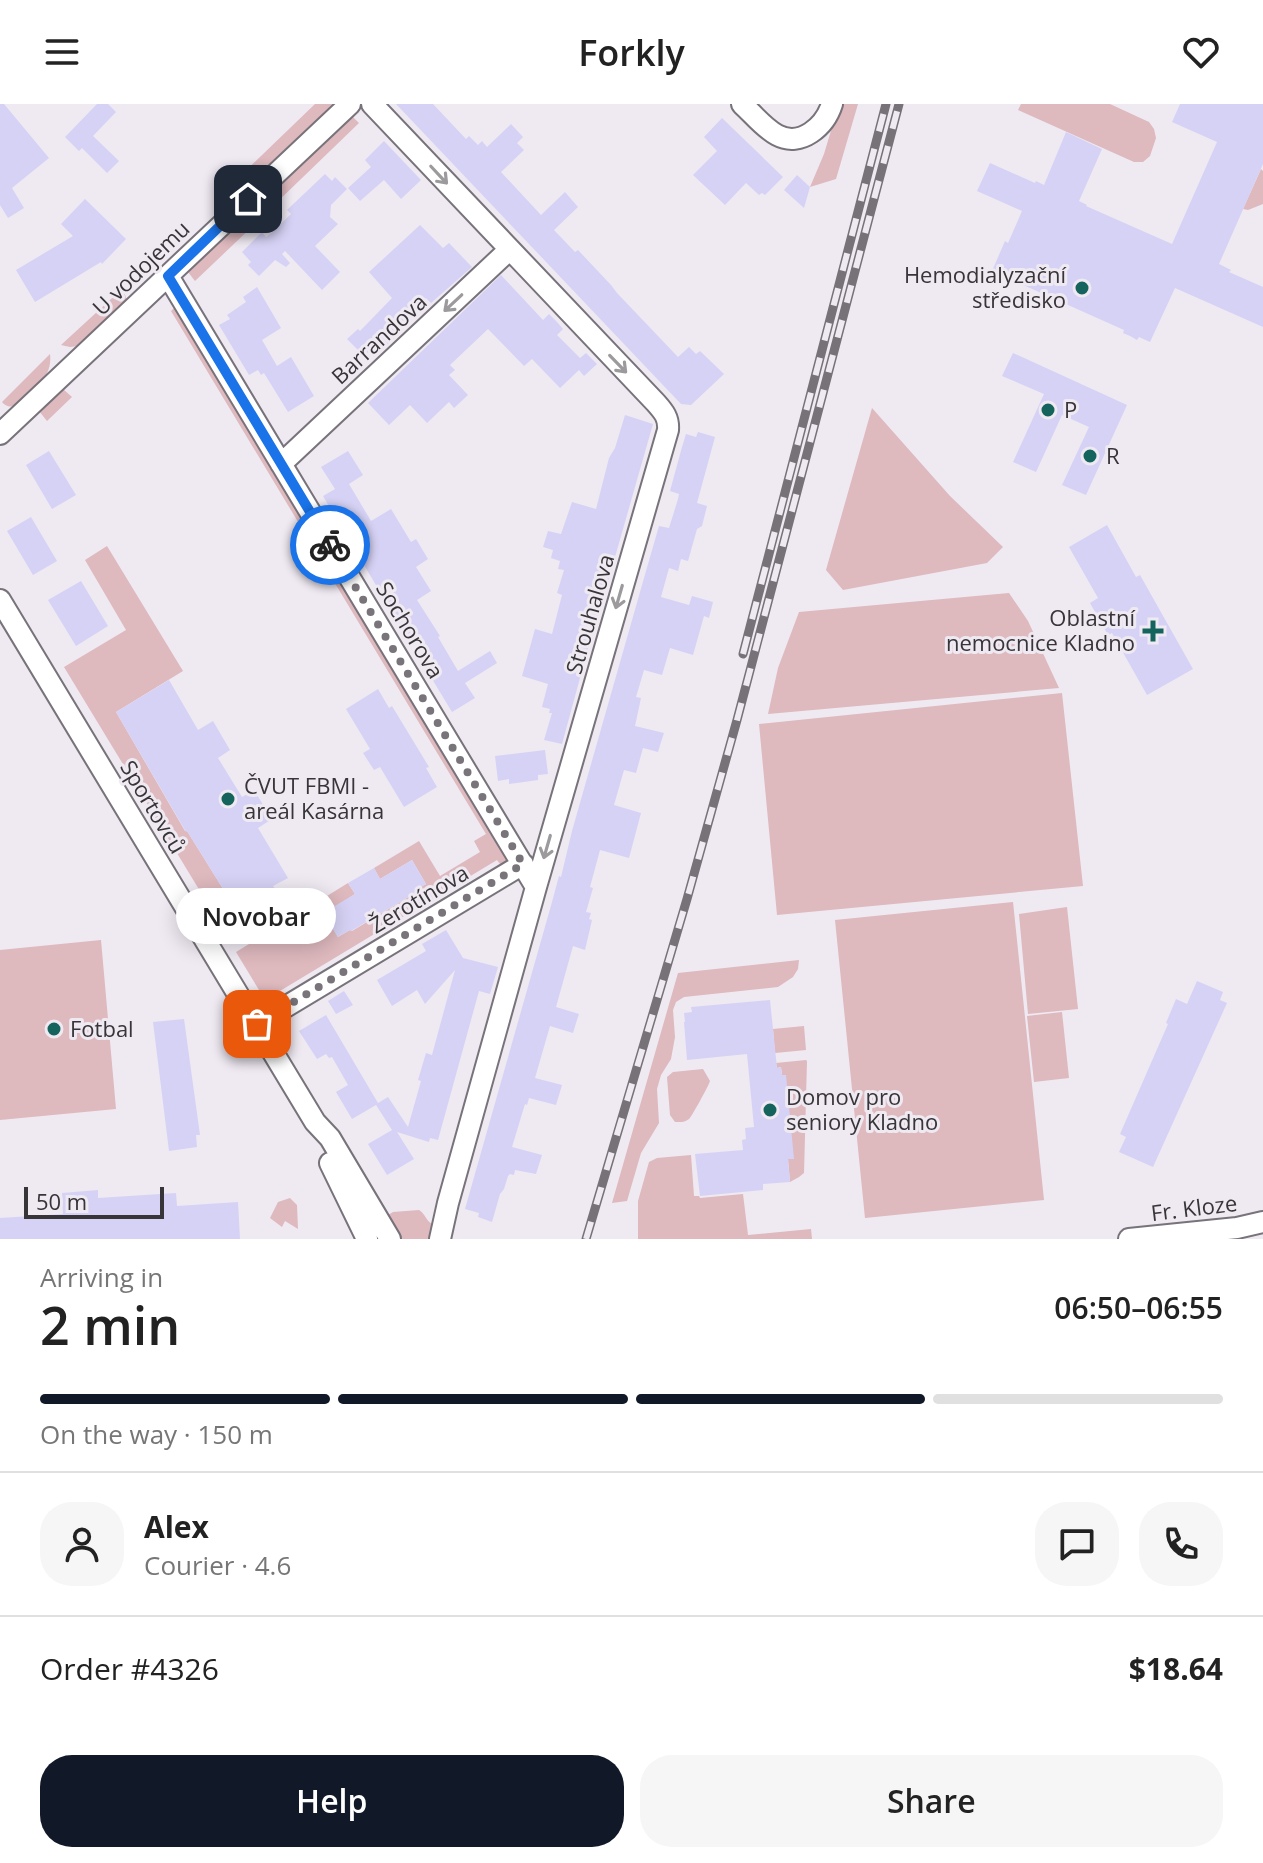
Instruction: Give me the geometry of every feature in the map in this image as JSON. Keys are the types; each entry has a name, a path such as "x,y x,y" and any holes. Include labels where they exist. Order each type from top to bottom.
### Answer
{"street":[{"name":"U vodojemu","path":"0,434 350,104"},
{"name":"Strouhalova","path":"372,104 656,403 668,421 668,430 536,887 440,1239"},
{"path":"742,104 778,136 791,139 811,133 823,123 832,104"},
{"name":"Barrandova","path":"281,464 509,250"},
{"name":"Sochorova","path":"168,276 536,887"},
{"name":"Sportovců","path":"0,600 315,1122 330,1138 390,1239"},
{"name":"Žerotínova","path":"257,1024 523,864"},
{"name":"Sportovců","path":"315,1122 318,1137 367,1239"},
{"name":"Fr. Kloze","path":"1129,1239 1237,1228 1263,1222"}],"shaded area":[{"path":"315,104 336,104 255,182 237,179"},
{"path":"839,104 858,104 836,179 810,187 824,154"},
{"path":"1021,104 1110,104 1149,122 1156,138 1150,156 1143,162 1134,162 1018,110"},
{"path":"352,116 359,123 273,206 265,195"},
{"path":"1261,169 1263,204 1243,209"},
{"path":"245,215 257,222 195,281 188,272 192,264"},
{"path":"123,288 125,304 78,346 61,345"},
{"path":"176,306 509,857 503,868 497,860 265,1000 236,952 348,883 355,894 324,914 338,937 352,931 426,884 412,860 380,879 374,868 419,841 440,876 480,852 474,841 486,834 171,311"},
{"path":"50,354 48,370 41,383 15,405 4,404 2,402"},
{"path":"63,389 72,397 47,421 39,411"},
{"path":"872,408 950,496 1003,547 987,563 843,590 826,570"},
{"path":"107,546 183,671 116,712 185,831 238,913 220,924 64,667 126,630 85,560"},
{"path":"1009,593 1028,621 1059,688 768,714 778,668 799,612"},
{"path":"1062,693 1083,886 777,915 759,724"},
{"path":"1013,902 1044,1200 865,1218 835,920"},
{"path":"1067,907 1078,1009 1028,1014 1019,914"},
{"name":"Fotbal","path":"101,940 116,1109 0,1120 0,950"},
{"path":"799,960 793,977 778,987 684,997 676,1002 671,1059 657,1089 659,1123 641,1153 627,1201 612,1203 678,973"},
{"path":"1062,1012 1069,1078 1034,1082 1027,1016"},
{"path":"804,1026 806,1050 775,1053 773,1029"},
{"path":"806,1060 804,1173 790,1182 788,1159 793,1159 781,1067 777,1068 776,1063"},
{"path":"703,1069 710,1081 703,1095 689,1119 675,1122 670,1115 667,1077 673,1072"},
{"path":"691,1155 694,1196 743,1194 748,1235 811,1229 812,1239 638,1239 638,1201 649,1162 657,1158"},
{"path":"290,1198 297,1205 298,1229 285,1221 282,1227 270,1218 278,1202"},
{"path":"419,1210 438,1226 435,1239 398,1239 385,1217 393,1212"}],"building":[{"path":"0,104 4,104 49,158 12,188 24,208 8,218 0,205"},
{"path":"97,104 108,104 116,112 93,136 119,161 107,173 82,148 79,151 65,137"},
{"path":"396,104 433,104 466,139 469,136 478,145 482,141 487,147 511,124 523,137 517,143 524,150 501,172 541,215 565,192 578,207 554,230 575,252 578,250 678,357 689,347 696,354 700,351 724,374 691,405 681,404"},
{"path":"1180,104 1263,104 1263,164 1219,264 1231,270 1229,272 1263,287 1263,327 1175,288 1150,342 1139,337 1137,340 1123,333 1124,330 992,271 1022,211 977,191 990,163 1044,185 1066,132 1102,149 1079,201 1172,244 1217,142 1172,122"},
{"path":"722,118 783,177 765,195 759,195 746,183 725,205 693,175 717,151 704,137"},
{"path":"384,141 421,180 401,199 384,180 360,201 348,188 371,167 365,160"},
{"path":"325,174 332,181 335,177 347,189 331,205 330,217 338,224 315,246 340,272 322,290 285,251 282,254 290,263 286,267 275,260 259,276 248,265 251,262 242,252 262,232 266,237 270,234 291,214 287,210"},
{"path":"797,175 810,187 804,208 784,190"},
{"path":"85,199 126,239 102,264 35,302 16,270 73,236 61,224"},
{"path":"420,225 443,248 449,243 472,267 431,303 426,298 404,318 409,324 374,357 369,352 364,356 347,339 358,329 360,331 392,298 369,272"},
{"path":"501,275 543,320 549,314 557,322 563,329 557,335 580,358 586,353 597,364 584,376 579,370 560,388 532,359 524,366 488,329 450,365 455,370 449,375 468,395 454,408 449,402 427,423 410,405 389,425 368,403"},
{"path":"257,287 281,328 262,340 277,366 291,357 314,396 288,412 264,373 261,375 258,370 249,375 219,325 230,319 227,315 246,302 243,297"},
{"path":"1013,353 1127,405 1086,495 1062,485 1089,427 1062,415 1036,472 1013,462 1044,394 1002,376"},
{"path":"625,415 653,424 562,744 544,740 552,713 549,713 550,709 542,707 548,684 522,676 535,629 552,634 562,595 557,593 564,570 558,569 560,561 551,558 553,550 543,547 548,531 561,534 572,502 596,509 609,458"},
{"path":"698,432 715,437 697,503 707,506 688,561 681,559 678,571 669,568 661,597 689,605 692,596 713,602 709,618 704,616 693,655 670,648 662,675 644,670 636,697 641,698 635,726 664,733 658,752 643,748 636,773 624,770 614,805 641,813 629,858 600,850 586,912 591,913 589,919 592,920 585,950 573,946 556,1007 579,1014 573,1033 550,1026 535,1078 562,1085 556,1105 529,1098 512,1147 542,1155 536,1174 515,1170 514,1175 508,1176 492,1222 478,1217 479,1213 465,1209 659,526 669,528 678,499 679,494 670,491 682,447 686,434 696,437"},
{"path":"49,451 76,495 52,509 26,465"},
{"path":"348,451 363,475 349,484 371,521 391,509 411,542 416,539 428,559 416,567 431,591 417,600 458,671 490,651 497,663 465,683 475,698 452,712 423,664 433,659 417,633 408,639 323,496 335,489 321,467"},
{"path":"31,517 57,561 33,575 7,531"},
{"path":"1107,525 1136,577 1140,575 1193,669 1147,695 1112,633 1108,635 1090,603 1098,598 1069,547"},
{"path":"81,581 108,626 76,646 48,600"},
{"path":"169,680 198,730 213,721 230,750 218,758 242,797 254,790 272,819 258,828 288,878 273,886 276,890 238,913 186,832 116,712"},
{"path":"378,689 389,708 392,706 429,767 426,768 437,787 404,807 380,767 374,770 363,753 370,749 346,709"},
{"path":"545,750 548,774 538,775 538,780 524,782 509,784 509,779 498,781 495,756"},
{"path":"412,860 426,884 338,937 323,913 355,894 348,883 374,868 380,879"},
{"path":"446,930 463,958 498,967 490,994 479,991 438,1140 430,1138 429,1142 397,1132 414,1159 387,1175 368,1144 392,1130 376,1105 352,1119 336,1092 348,1085 332,1057 326,1054 317,1059 299,1031 326,1015 378,1103 388,1097 408,1127 426,1053 432,1055 455,970 425,1004 417,990 392,1006 377,980 426,951 422,944"},
{"path":"1197,981 1223,992 1220,1000 1227,1003 1153,1167 1119,1152 1126,1137 1120,1134 1176,999 1187,1004"},
{"path":"344,991 353,1005 336,1014 328,1001"},
{"name":"Domov pro seniory Kladno","path":"770,1000 777,1068 781,1067 782,1075 786,1075 794,1159 788,1159 790,1182 763,1184 763,1190 700,1196 695,1154 743,1150 745,1128 754,1127 747,1054 687,1060 684,1013 692,1012 691,1007"},
{"path":"184,1019 200,1135 196,1135 197,1147 169,1151 153,1022"},
{"path":"98,1190 98,1198 176,1193 177,1206 238,1202 240,1239 0,1239 0,1218 63,1214 62,1193"}],"railway":[{"path":"743,654 886,104"},
{"path":"586,1239 737,720 899,104"}],"way so far":[{"path":"257,1024 523,864 330,545"}],"place":[{"name":"Hemodialyzační středisko","path":"1082,288"},
{"name":"P","path":"1048,410"},
{"name":"R","path":"1090,456"},
{"name":"Oblastní nemocnice Kladno","path":"1153,631"},
{"name":"ČVUT FBMI - areál Kasárna","path":"228,799"},
{"name":"Novobar","path":"257,1024"},
{"name":"Fotbal","path":"54,1029"},
{"name":"Domov pro seniory Kladno","path":"770,1110"}],"route":[{"path":"248,199 168,276 330,545"}]}
